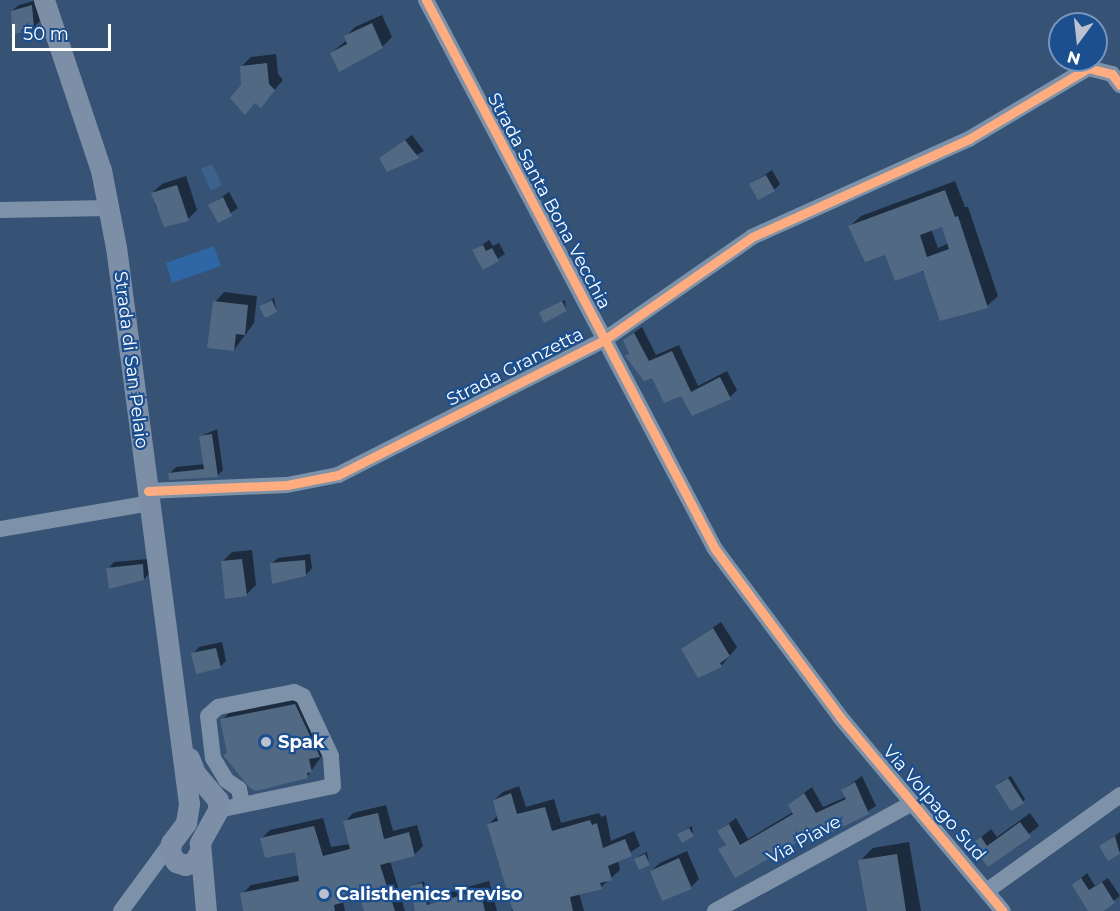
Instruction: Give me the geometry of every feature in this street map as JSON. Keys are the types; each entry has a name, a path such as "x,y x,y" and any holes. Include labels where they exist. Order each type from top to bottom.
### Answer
{"main road":[{"name":"Strada di San Pelaio","path":"44,0 91,135 110,208 180,729 192,767 196,790 216,795 218,810"},
{"path":"166,863 184,826 196,790"},
{"path":"205,911 203,833 218,810"},
{"path":"166,863 202,861"},
{"path":"166,863 195,879 205,911"}],"street":[{"name":"Strada Santa Bona Vecchia","path":"426,0 715,549 840,717"},
{"name":"Strada Granzetta","path":"0,529 149,497 287,485 338,476 604,340 752,237 969,139 1088,68 1112,74 1120,85"},
{"path":"0,210 110,208"},
{"path":"218,810 333,786 331,756 303,696 294,692 218,707 208,716 213,758 226,780 239,789 242,804"},
{"name":"Via Volpago Sud","path":"840,717 1003,911"},
{"path":"987,890 1120,795"},
{"name":"Via Piave","path":"715,911 912,804"},
{"path":"121,911 166,863"}],"shaded area":[{"path":"212,164 222,185 211,191 201,169"},
{"path":"214,246 221,266 172,283 166,263"}],"building":[{"path":"32,5 34,29 12,35 11,11"},
{"path":"372,23 383,48 339,72 330,53 347,44 344,36"},
{"path":"267,63 269,84 275,90 261,108 255,103 245,115 230,98 241,85 240,66"},
{"path":"405,140 419,158 387,172 379,158"},
{"path":"766,175 775,191 758,200 749,184"},
{"path":"177,185 189,221 164,227 151,193"},
{"path":"945,190 955,217 958,216 988,308 940,321 923,271 895,281 885,255 865,262 848,226","holes":["942,227 949,249 927,257 920,235"]},
{"path":"223,197 232,216 218,223 208,205"},
{"path":"483,245 486,251 492,248 499,261 483,270 472,250"},
{"path":"272,300 277,312 265,318 259,306"},
{"path":"213,301 248,305 245,335 236,334 234,351 207,348"},
{"path":"562,301 567,311 544,323 539,312"},
{"path":"634,333 649,361 672,351 691,392 720,377 731,399 692,416 681,396 664,403 652,378 644,381 625,356 629,354 623,340"},
{"path":"566,337 569,343 577,338 579,341 558,352 553,344"},
{"path":"212,434 218,477 169,480 168,473 204,469 199,436"},
{"path":"242,559 247,596 225,599 221,561"},
{"path":"305,560 306,576 272,584 270,563"},
{"path":"143,564 144,580 109,589 106,568"},
{"path":"713,628 730,656 720,663 722,667 698,678 681,649"},
{"path":"216,648 221,668 196,674 191,653"},
{"path":"295,704 320,757 309,759 312,772 307,773 308,778 256,791 250,788 223,755 227,753 220,719"},
{"path":"1008,778 1024,803 1011,811 995,786"},
{"path":"855,782 869,814 810,843 806,837 735,878 718,849 726,845 717,831 729,824 740,845 793,814 788,805 804,793 816,813 846,799 841,790"},
{"path":"511,793 517,814 545,807 552,831 590,820 592,825 597,823 603,848 625,839 632,856 608,866 612,880 600,883 602,889 570,897 573,911 513,911 487,824 498,821 493,800"},
{"path":"378,813 384,839 409,832 415,856 380,865 395,911 364,911 360,898 334,905 335,911 243,911 240,893 299,881 295,852 265,858 260,838 314,826 323,856 350,849 343,821"},
{"path":"1020,822 1031,837 988,867 971,844 981,837 987,846"},
{"path":"689,828 694,836 682,843 677,834"},
{"path":"1115,836 1120,854 1108,861 1099,846"},
{"path":"645,854 650,865 639,870 634,859"},
{"path":"897,854 906,911 867,911 858,860"},
{"path":"679,858 692,889 662,901 650,871"},
{"path":"1081,878 1089,890 1102,882 1115,903 1103,911 1088,911 1072,885"},
{"path":"422,883 427,905 480,890 485,911 415,911 410,886"}],"cycle path":[{"path":"426,0 715,549 840,717 1003,911"},
{"path":"148,491 287,485 338,475 604,340 752,237 969,139 1088,68 1112,74 1120,85"}],"place":[{"name":"Spak","path":"266,742"},
{"name":"Calisthenics Treviso","path":"324,894"}]}
